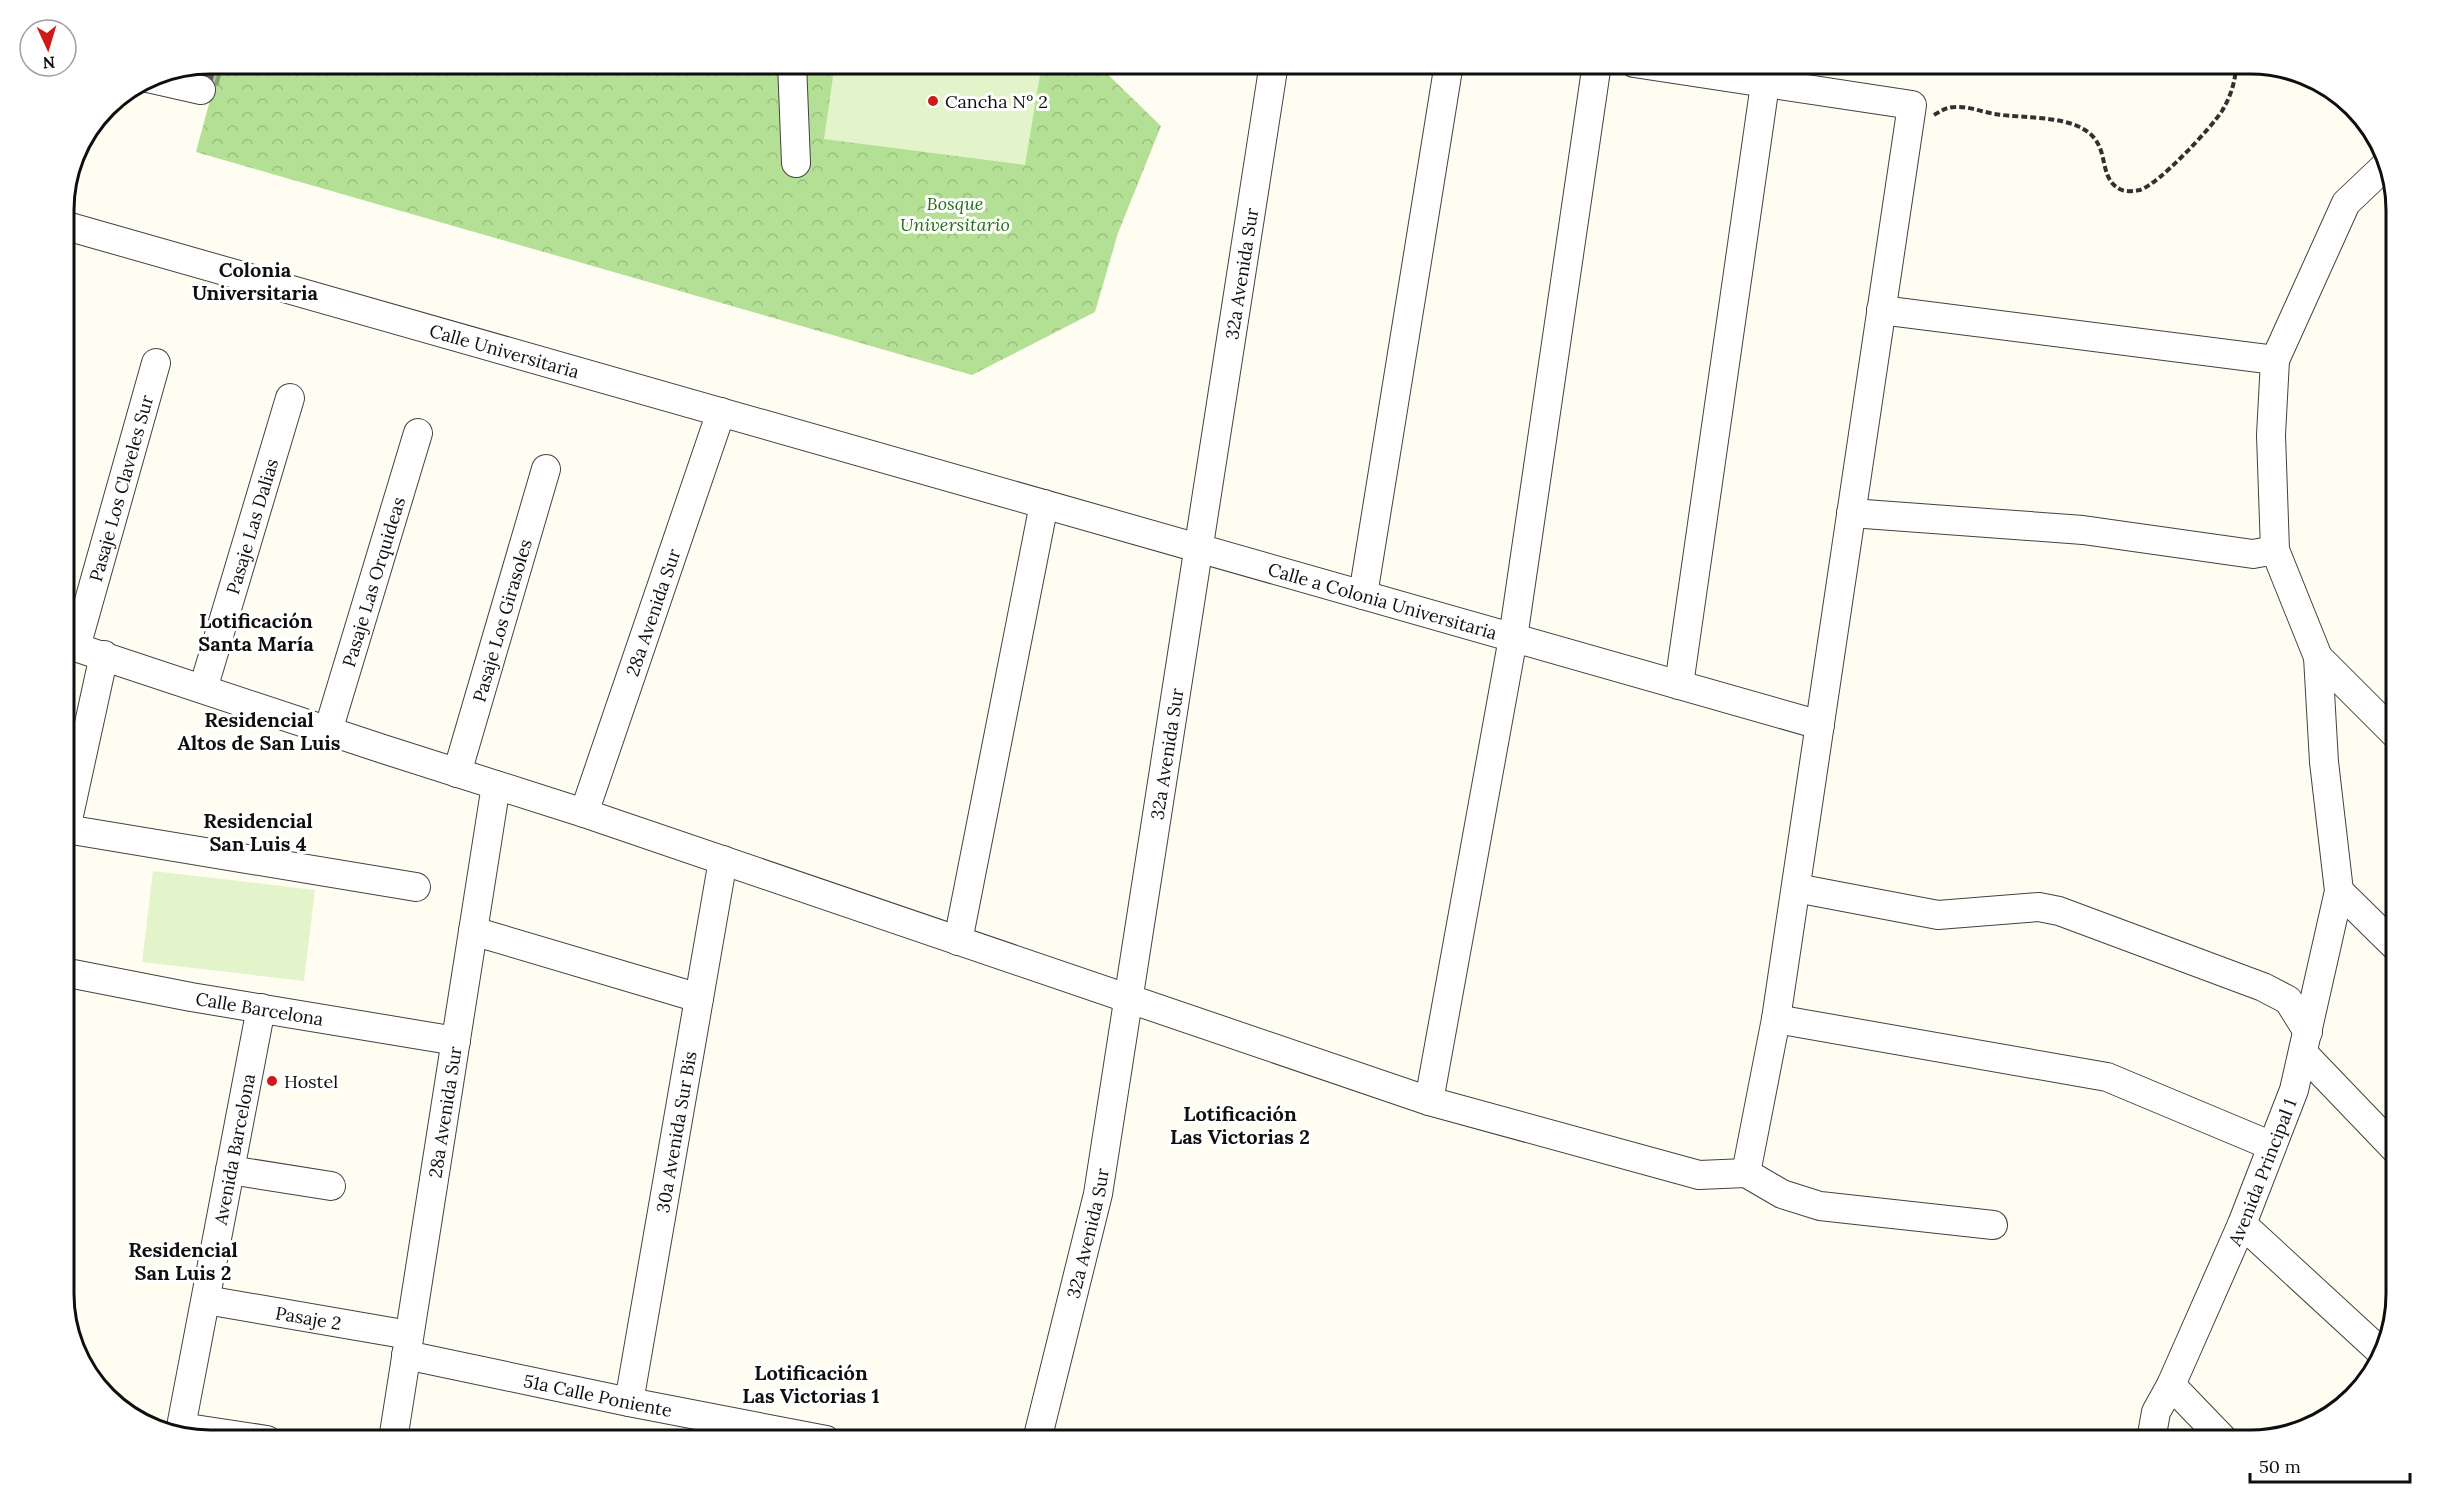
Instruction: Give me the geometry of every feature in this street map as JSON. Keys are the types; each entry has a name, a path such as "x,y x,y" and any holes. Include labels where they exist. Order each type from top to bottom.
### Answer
{"street":[{"path":"792,74 796,163"},
{"name":"32a Avenida Sur","path":"1039,1430 1098,1194 1272,74"},
{"path":"1363,595 1447,74"},
{"path":"1430,1101 1513,638 1595,74"},
{"path":"1679,685 1766,74"},
{"path":"1746,1173 1776,1019 1912,105 1771,74"},
{"path":"164,82 201,90"},
{"path":"2380,170 2346,203 2275,360 2271,435 2275,550 2319,657 2386,725"},
{"name":"Calle Universitaria","path":"74,228 945,476"},
{"path":"1881,310 2275,360"},
{"name":"Pasaje Los Claveles Sur","path":"74,632 156,363"},
{"name":"Pasaje Las Dalias","path":"203,689 290,398"},
{"name":"28a Avenida Sur","path":"584,813 721,412"},
{"name":"Pasaje Las Orquideas","path":"328,731 418,433"},
{"name":"Pasaje Los Girasoles","path":"457,773 546,469"},
{"name":"Calle a Colonia Universitaria","path":"945,476 1820,725"},
{"path":"958,940 1044,504"},
{"path":"1851,513 2083,530 2253,554 2275,550"},
{"path":"74,646 584,813 1430,1101 1699,1175 1746,1173 1782,1194 1820,1206 1993,1225"},
{"path":"74,792 104,655"},
{"name":"Avenida Principal 1","path":"2153,1430 2156,1412 2171,1385 2242,1224 2294,1090 2339,891 2324,762 2319,657"},
{"name":"28a Avenida Sur","path":"395,1430 496,785"},
{"path":"74,830 416,887"},
{"name":"30a Avenida Sur Bis","path":"628,1402 723,860"},
{"path":"1796,888 1938,915 2039,908 2059,911 2263,987 2288,1000 2305,1042 2386,1138"},
{"path":"2339,891 2386,937"},
{"path":"473,931 699,998"},
{"name":"Calle Barcelona","path":"74,974 191,997 456,1041"},
{"name":"Avenida Barcelona","path":"182,1426 261,1008"},
{"path":"1776,1019 2107,1077 2272,1146"},
{"path":"230,1170 331,1186"},
{"path":"2242,1224 2376,1347"},
{"name":"Pasaje 2","path":"206,1300 408,1345"},
{"name":"51a Calle Poniente","path":"408,1345 628,1402 703,1429"},
{"path":"2171,1385 2214,1430"}],"path":[{"path":"1906,143 1945,108 1956,107 1997,115 2065,122 2085,131 2095,139 2101,150 2107,176 2113,184 2124,191 2140,190 2159,178 2174,164 2222,111 2236,74"}],"green space":[{"name":"Bosque Universitario","path":"217,74 1107,74 1161,126 1118,233 1095,312 972,375 196,152"},
{"name":"Cancha Nº 2","path":"833,74 1040,74 1025,165 824,139"},
{"path":"153,871 315,890 304,981 142,962"}],"building":[{"path":"214,74 212,83 182,76"}],"place":[{"name":"Cancha Nº 2","path":"933,101"},
{"name":"Hostel","path":"272,1081"}],"district":[{"name":"Colonia Universitaria","path":"255,280"},
{"name":"Lotificación Santa María","path":"256,632"},
{"name":"Residencial Altos de San Luis","path":"259,730"},
{"name":"Residencial San Luis 4","path":"258,832"},
{"name":"Lotificación Las Victorias 2","path":"1240,1124"},
{"name":"Residencial San Luis 2","path":"183,1260"},
{"name":"Lotificación Las Victorias 1","path":"811,1384"}]}
